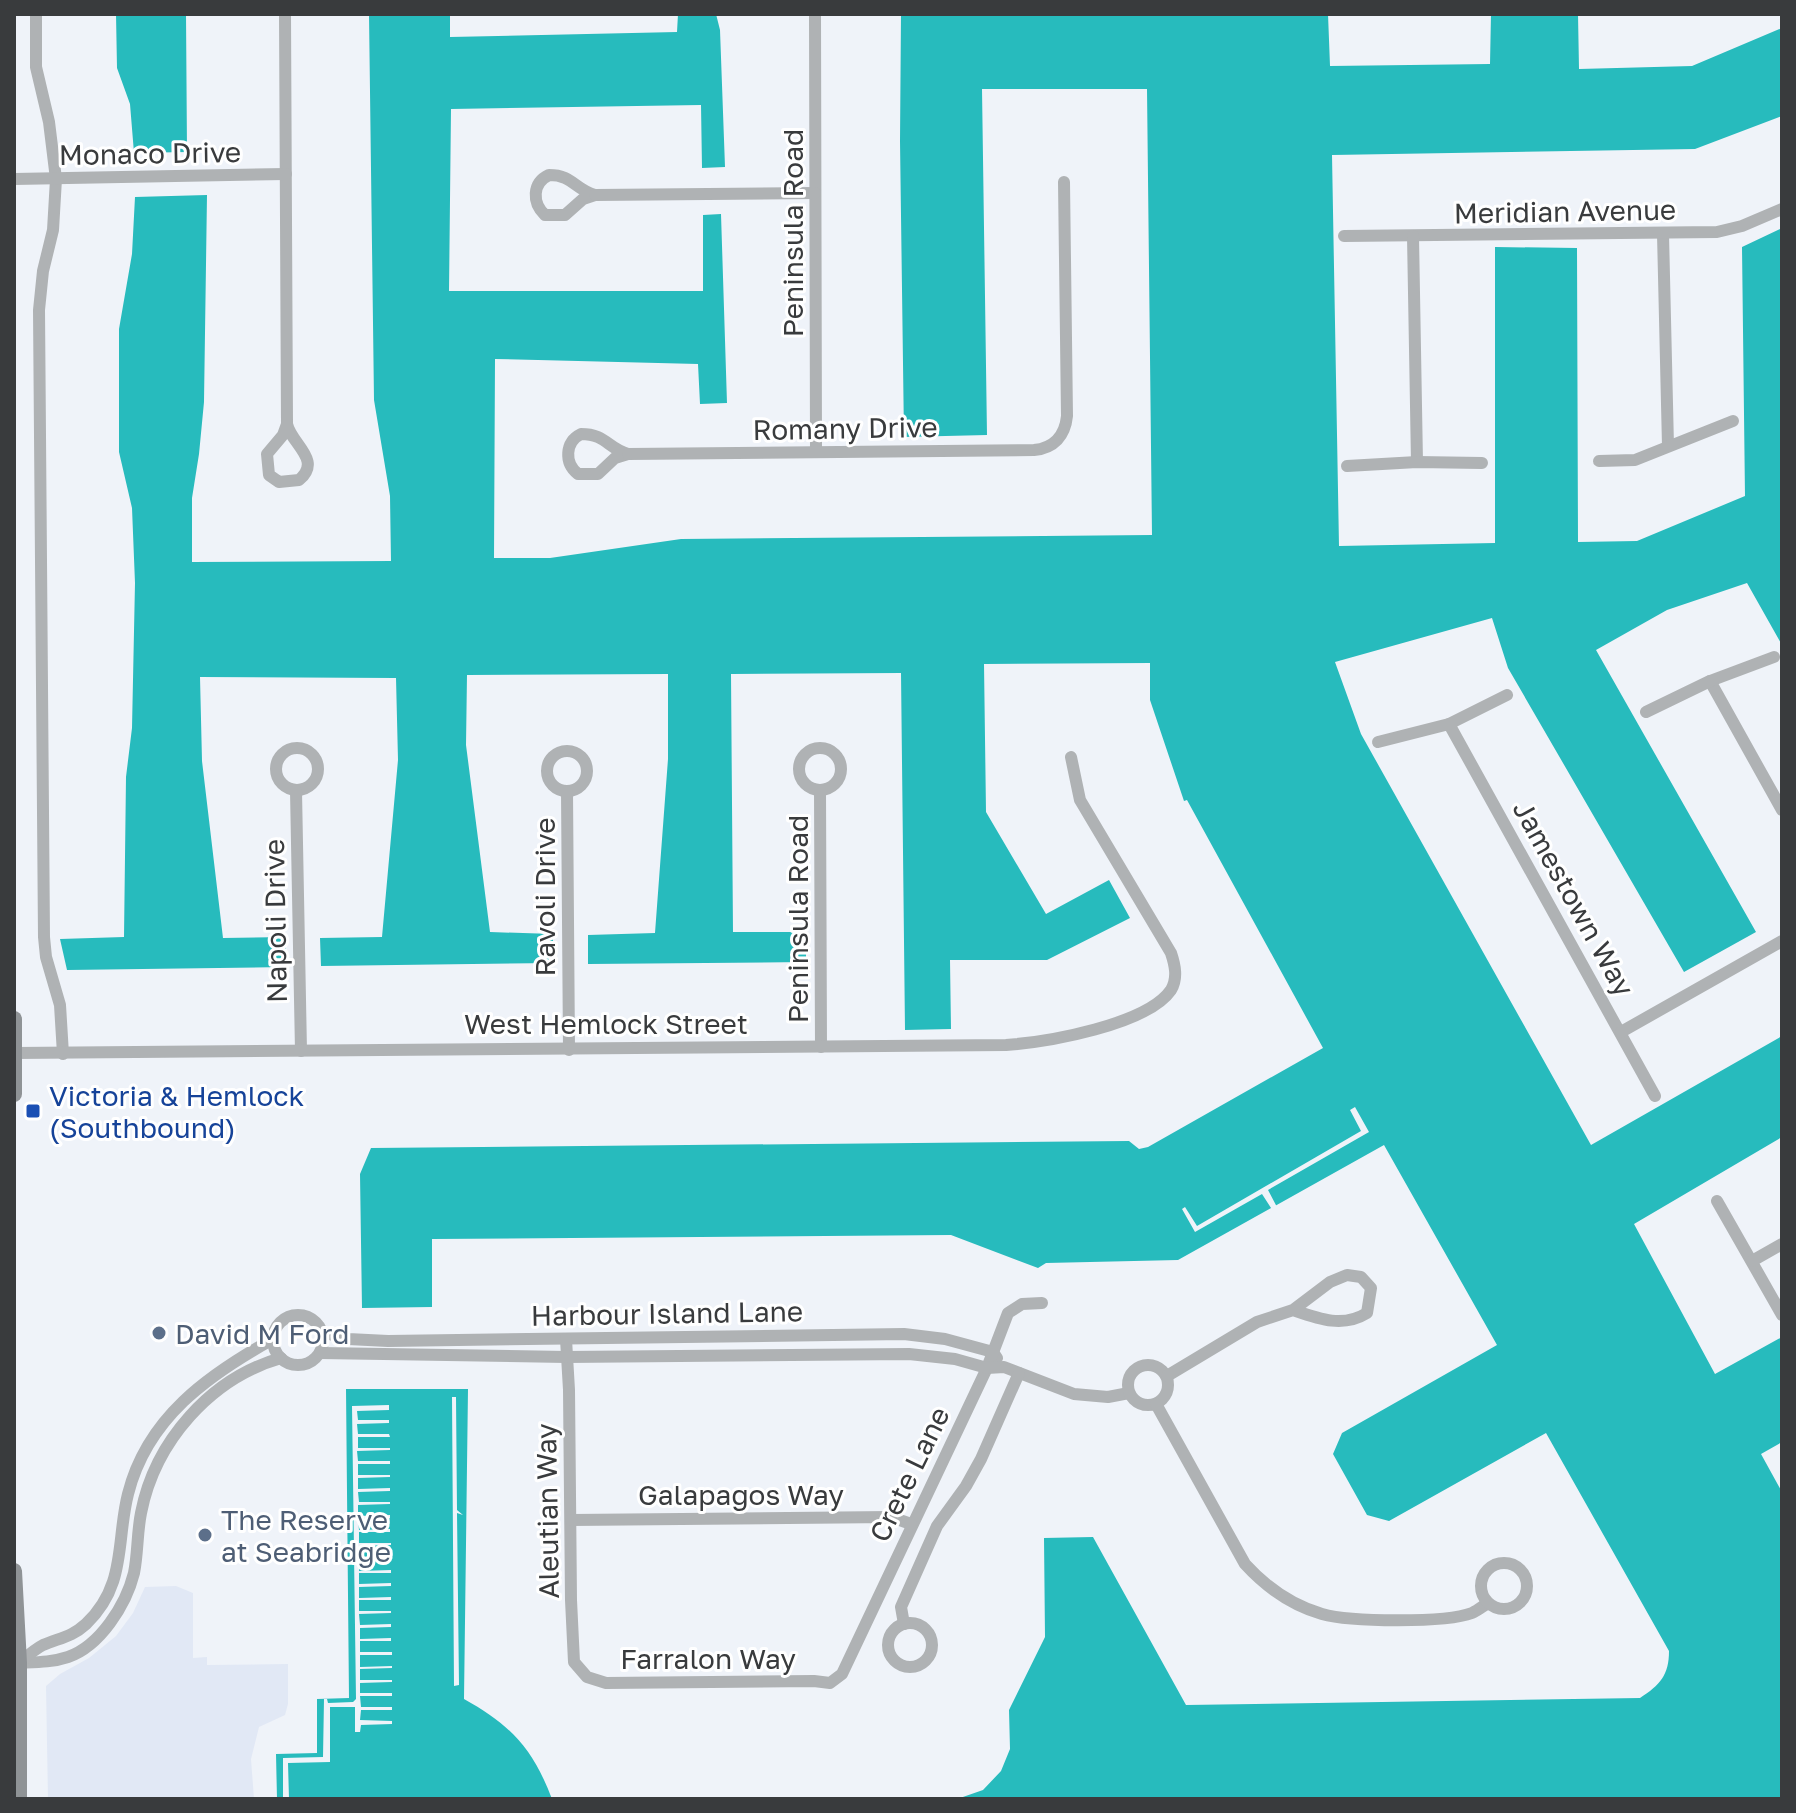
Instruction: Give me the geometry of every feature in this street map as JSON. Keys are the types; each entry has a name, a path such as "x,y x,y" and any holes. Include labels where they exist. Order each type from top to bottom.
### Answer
{"main road":[{"path":"14,1019 14,1094"},
{"path":"14,1571 19,1799"}],"street":[{"path":"36,14 36,67 49,122 56,179 53,230 43,271 39,310 44,937 46,957 60,1005 63,1054"},
{"path":"285,14 287,424 291,436 306,454 307,468 299,480 282,483 269,475 266,458 287,424"},
{"name":"Peninsula Road","path":"815,14 816,452"},
{"name":"Monaco Drive","path":"14,179 286,174"},
{"path":"595,195 580,201 565,215 551,216 538,208 536,190 543,177 558,175 595,195 815,193"},
{"name":"Romany Drive","path":"628,454 1034,450 1050,446 1065,428 1067,416 1064,182"},
{"name":"Meridian Avenue","path":"1344,236 1717,232 1742,226 1782,209"},
{"path":"1663,234 1668,446"},
{"path":"1413,236 1417,462"},
{"path":"1599,461 1635,460 1733,421"},
{"path":"595,434 628,454 615,458 600,473 584,475 571,467 569,449 578,435 595,434"},
{"path":"1347,466 1417,462 1482,463"},
{"path":"1646,712 1710,681 1774,657"},
{"path":"1710,681 1782,810"},
{"path":"1378,742 1449,724 1507,695"},
{"name":"Jamestown Way","path":"1449,724 1655,1096"},
{"name":"West Hemlock Street","path":"14,1053 1006,1045 1067,1038 1118,1021 1158,1003 1170,990 1175,976 1171,953 1080,800 1071,757"},
{"name":"Peninsula Road","path":"820,790 821,1047"},
{"name":"Napoli Drive","path":"296,791 301,1051"},
{"name":"Ravoli Drive","path":"567,792 569,1050"},
{"path":"1621,1032 1782,941"},
{"path":"1717,1201 1782,1315"},
{"path":"1752,1261 1782,1244"},
{"path":"1167,1376 1257,1322 1293,1310 1330,1282 1347,1275 1361,1277 1371,1288 1367,1313 1354,1321 1336,1322 1293,1310"},
{"name":"Crete Lane","path":"830,1683 842,1674 987,1368 1008,1313 1022,1304 1042,1303"},
{"path":"296,1315 312,1319 322,1332 320,1353 307,1364 299,1365 276,1353 273,1339 282,1320 296,1315"},
{"name":"Harbour Island Lane","path":"322,1332 348,1339 388,1341 904,1334 945,1339 993,1352"},
{"path":"16,1663 43,1645 64,1640 87,1624 107,1594 120,1563 128,1493 141,1458 160,1426 185,1397 213,1375 273,1339"},
{"name":"Aleutian Way","path":"566,1339 574,1662 587,1677"},
{"path":"993,1352 1004,1367"},
{"name":"Harbour Island Lane","path":"320,1353 566,1357 909,1354 955,1359 987,1368 1004,1367 1074,1394 1108,1397 1129,1393"},
{"path":"16,1663 43,1663 71,1656 98,1637 121,1607 133,1577 141,1513 168,1443 192,1413 221,1387 255,1365 281,1358"},
{"path":"1143,1365 1157,1367 1167,1376 1166,1395 1156,1404 1143,1405 1129,1393 1128,1379 1143,1365"},
{"path":"904,1624 901,1607 937,1526 981,1459 1019,1373"},
{"path":"1156,1404 1245,1564 1262,1582 1283,1597 1323,1614 1350,1619 1443,1619 1472,1613 1488,1603"},
{"name":"Galapagos Way","path":"571,1520 891,1517 911,1524"},
{"name":"Farralon Way","path":"587,1677 606,1683 830,1683"}],"shaded area":[{"path":"176,1586 193,1593 193,1658 207,1657 207,1665 288,1664 285,1715 259,1727 251,1759 254,1799 48,1799 46,1686 116,1636 133,1613 145,1587"}],"water":[{"path":"116,14 186,14 187,152 134,153 130,104 117,68"},
{"path":"369,14 450,14 450,37 677,32 678,14 716,14 720,30 725,167 702,168 701,105 451,109 449,291 703,291 703,215 721,214 727,403 700,404 698,364 495,359 494,558 550,558 681,539 1152,535 1147,89 982,89 987,435 904,437 901,14 1328,14 1330,66 1490,64 1491,14 1578,14 1579,69 1692,66 1782,28 1782,116 1695,149 1332,155 1339,546 1495,543 1495,247 1577,248 1578,542 1637,541 1745,496 1742,247 1782,228 1782,645 1747,583 1667,610 1596,650 1756,932 1684,972 1508,668 1492,618 1335,662 1361,734 1591,1145 1782,1036 1782,1137 1634,1224 1715,1374 1782,1337 1782,1442 1761,1454 1782,1492 1782,1799 889,1799 960,1798 983,1790 1001,1771 1010,1749 1009,1710 1045,1637 1044,1538 1093,1537 1186,1705 1640,1698 1662,1679 1669,1651 1546,1433 1389,1521 1367,1515 1333,1454 1342,1433 1497,1345 1384,1145 1178,1260 1046,1263 1038,1268 951,1235 432,1239 432,1307 362,1308 360,1174 371,1148 1129,1141 1139,1149 1148,1147 1323,1048 1187,800 1184,801 1150,700 1150,663 984,664 986,812 1046,914 1109,880 1130,918 1047,960 950,960 951,1029 905,1030 901,673 731,674 733,932 806,932 806,962 588,964 588,935 655,933 668,759 668,674 467,675 466,745 490,932 553,934 553,963 321,966 320,938 382,937 398,760 396,678 200,677 202,761 223,938 286,937 285,967 67,970 60,939 124,937 126,777 132,728 135,583 132,508 119,452 119,329 132,254 135,197 207,195 204,402 192,498 192,562 391,561 390,496 374,400"},
{"path":"346,1389 468,1389 464,1699 495,1719 518,1740 537,1766 552,1799 277,1799 276,1754 317,1753 317,1699 349,1698"}],"pier":[{"path":"1355,1107 1369,1132 1268,1190 1278,1209 1273,1211 1262,1194 1195,1232 1182,1209 1185,1207 1197,1226 1361,1131 1350,1110"},
{"path":"452,1397 456,1397 457,1510 463,1515 457,1513 459,1685 454,1686"},
{"path":"389,1405 389,1410 357,1411 358,1420 389,1420 389,1423 357,1424 358,1434 389,1434 390,1437 358,1437 358,1448 390,1450 357,1451 358,1461 390,1461 390,1464 358,1464 358,1475 390,1475 358,1478 358,1489 390,1488 390,1491 358,1492 359,1502 390,1504 358,1505 358,1516 390,1515 390,1518 358,1519 359,1530 390,1529 390,1532 359,1532 359,1543 391,1543 359,1546 359,1557 391,1556 391,1559 359,1560 359,1571 391,1570 391,1573 359,1573 359,1584 391,1583 391,1586 359,1587 359,1598 391,1597 391,1600 359,1600 359,1611 391,1611 359,1614 360,1625 391,1624 391,1627 360,1628 360,1639 391,1638 391,1641 360,1641 360,1652 392,1652 392,1655 360,1655 360,1667 392,1666 360,1669 360,1680 392,1680 360,1683 360,1693 392,1693 392,1696 360,1696 361,1707 392,1707 392,1710 361,1710 360,1720 392,1721 392,1724 361,1725 360,1732 355,1732 355,1707 330,1707 330,1762 288,1763 289,1799 283,1799 283,1758 323,1757 324,1699 328,1703 353,1702 356,1699 354,1554 347,1551 347,1548 354,1550 352,1406"}],"place":[{"name":"Victoria & Hemlock (Southbound)","path":"33,1111"},
{"name":"David M Ford","path":"159,1333"},
{"name":"The Reserve at Seabridge","path":"205,1535"}]}
